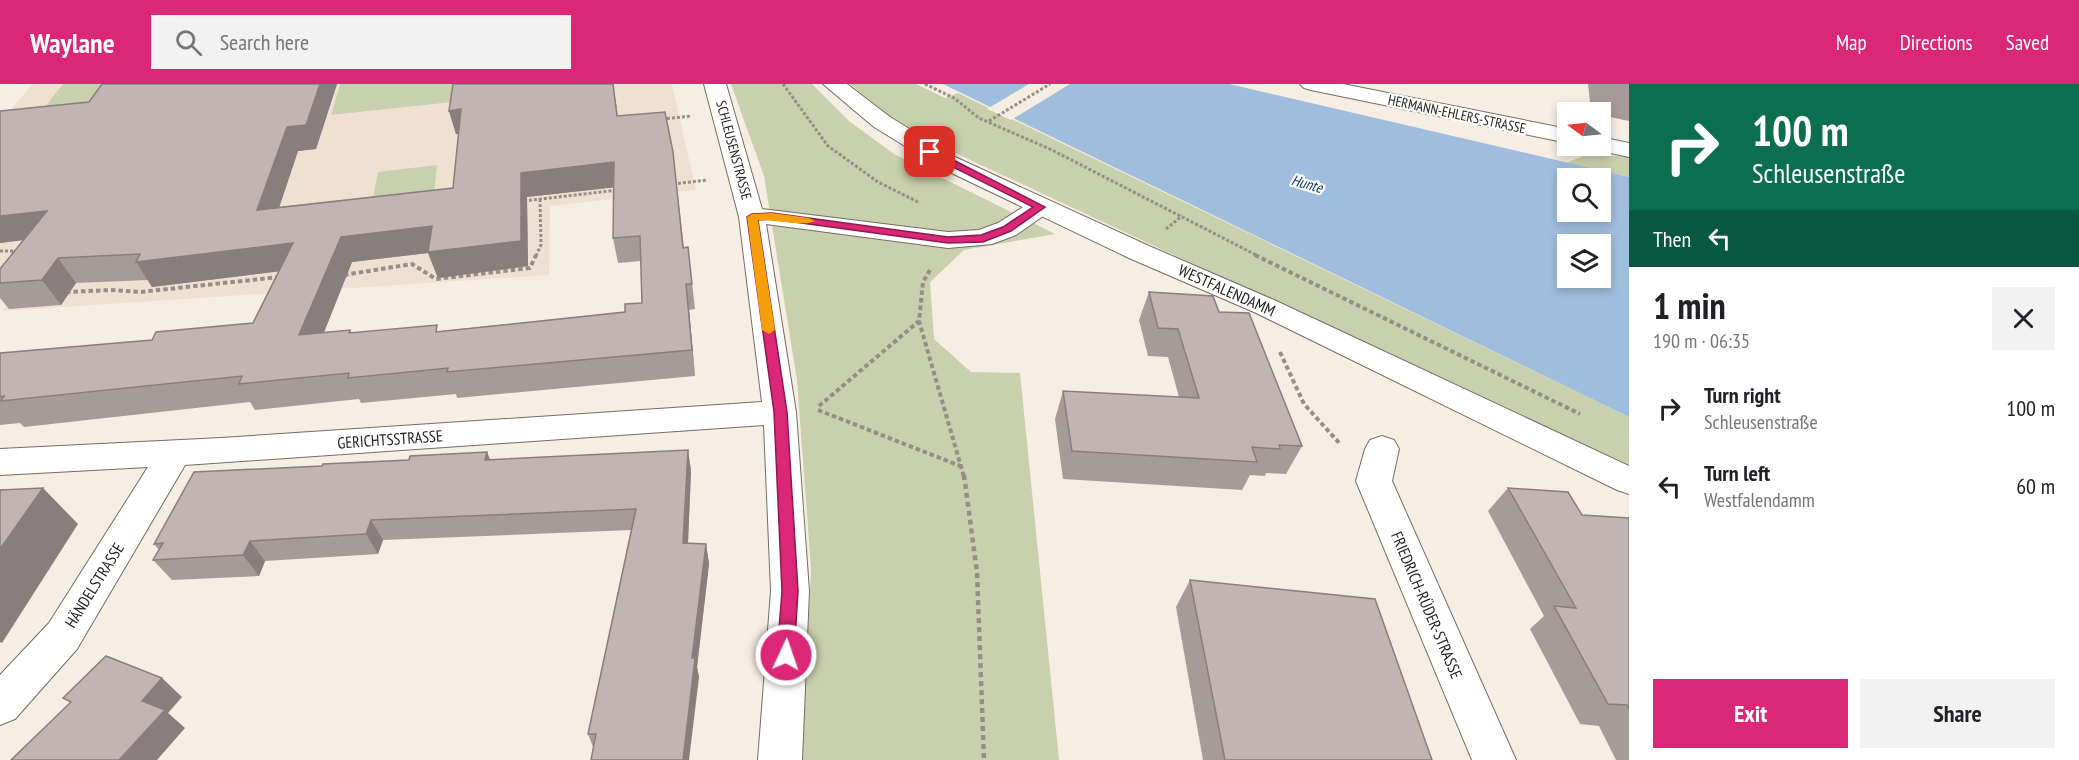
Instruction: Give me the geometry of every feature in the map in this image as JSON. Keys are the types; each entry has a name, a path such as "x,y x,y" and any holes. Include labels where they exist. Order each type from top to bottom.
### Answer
{"street":[{"name":"SCHLEUSENSTRASSE","path":"715,84 752,217 780,412 790,591 780,760"},
{"name":"WESTFALENDAMM","path":"834,84 882,122 913,142 1040,207 1264,306 1629,481"},
{"name":"HERMANN-EHLERS-STRASSE","path":"1311,84 1557,134"},
{"path":"1611,146 1629,150"},
{"name":"SCHLEUSENSTRASSE","path":"752,217 772,216 948,240 983,238 1007,229 1040,207"},
{"name":"GERICHTSSTRASSE","path":"0,462 175,453 780,412"},
{"name":"HÄNDELSTRASSE","path":"0,705 63,636 175,453"},
{"name":"FRIEDRICH-RÜDER-STRASSE","path":"1378,465 1494,760"}],"path":[{"path":"783,84 828,146 878,183 948,217 953,222 948,240 923,282 919,321 963,467 977,572 984,760"},
{"path":"925,84 954,98 979,118 1050,149 1261,258 1586,417"},
{"path":"988,122 1050,84"},
{"path":"657,120 724,112"},
{"path":"670,184 741,176"},
{"path":"521,202 623,190"},
{"path":"334,275 355,275 412,264 436,279 530,268 541,245 540,199"},
{"path":"0,251 26,251"},
{"path":"0,258 6,251"},
{"path":"64,292 111,290 140,292 280,277"},
{"path":"919,321 815,409 963,467"},
{"path":"1280,351 1304,404 1378,465"}],"shaded area":[{"path":"33,84 672,84 696,190 550,206 549,275 3,311 24,284 0,285 0,122"}],"green space":[{"path":"63,84 115,84 88,121 29,127"},
{"path":"340,84 454,84 452,102 331,115"},
{"path":"731,84 812,84 849,121 894,154 1055,234 964,250 930,282 934,339 971,372 1020,373 1059,760 802,760 811,569 797,380 764,176"},
{"path":"850,84 916,84 945,98 958,93 1629,417 1629,468 934,143 886,114"},
{"path":"1583,156 1629,157 1629,177 1611,173 1611,168 1588,168 1566,163"},
{"path":"437,165 434,196 372,203 378,172"}],"water":[{"name":"Hunte","path":"943,84 1229,84 1590,168 1557,168 1557,222 1611,222 1611,173 1629,177 1629,417"}],"pier":[{"path":"1029,84 1070,84 1011,120 987,109"}],"building":[{"path":"102,84 320,84 306,125 287,127 257,210 453,188 461,109 449,111 453,84 613,84 617,116 665,112 673,152 683,248 688,247 692,284 686,284 692,350 447,372 448,368 348,378 349,373 239,384 242,376 1,401 4,396 0,397 0,353 152,340 156,332 253,323 293,243 136,262 140,254 58,258 42,280 0,283 0,269 47,211 0,216 0,111 89,102","holes":["614,162 613,238 640,236 642,303 625,304 625,312 436,332 437,325 299,335 341,237 432,226 428,252 521,241 521,173"]},
{"path":"1149,292 1213,296 1219,312 1249,313 1302,446 1279,445 1280,449 1252,447 1257,462 1072,451 1063,391 1199,398 1178,329 1158,328"},
{"path":"688,450 683,543 706,544 692,658 695,658 683,760 591,760 596,734 588,734 636,509 371,520 366,534 250,541 243,555 153,560 163,543 154,544 194,472 322,466 323,464 409,460 410,456 487,452 485,460"},
{"path":"43,488 0,549 0,490"},
{"path":"1508,488 1568,492 1582,515 1629,518 1629,709 1627,705 1608,704 1554,606 1576,608"},
{"path":"1190,580 1375,599 1432,760 1225,760"},
{"path":"106,656 162,678 142,701 165,710 119,760 11,760 71,702 63,698"}],"slow traffic":[{"path":"769,330 752,217 772,216 809,221"}],"route":[{"path":"786,655 790,591 780,412 752,217 772,216 948,240 983,238 1007,229 1040,207 930,152"}]}
